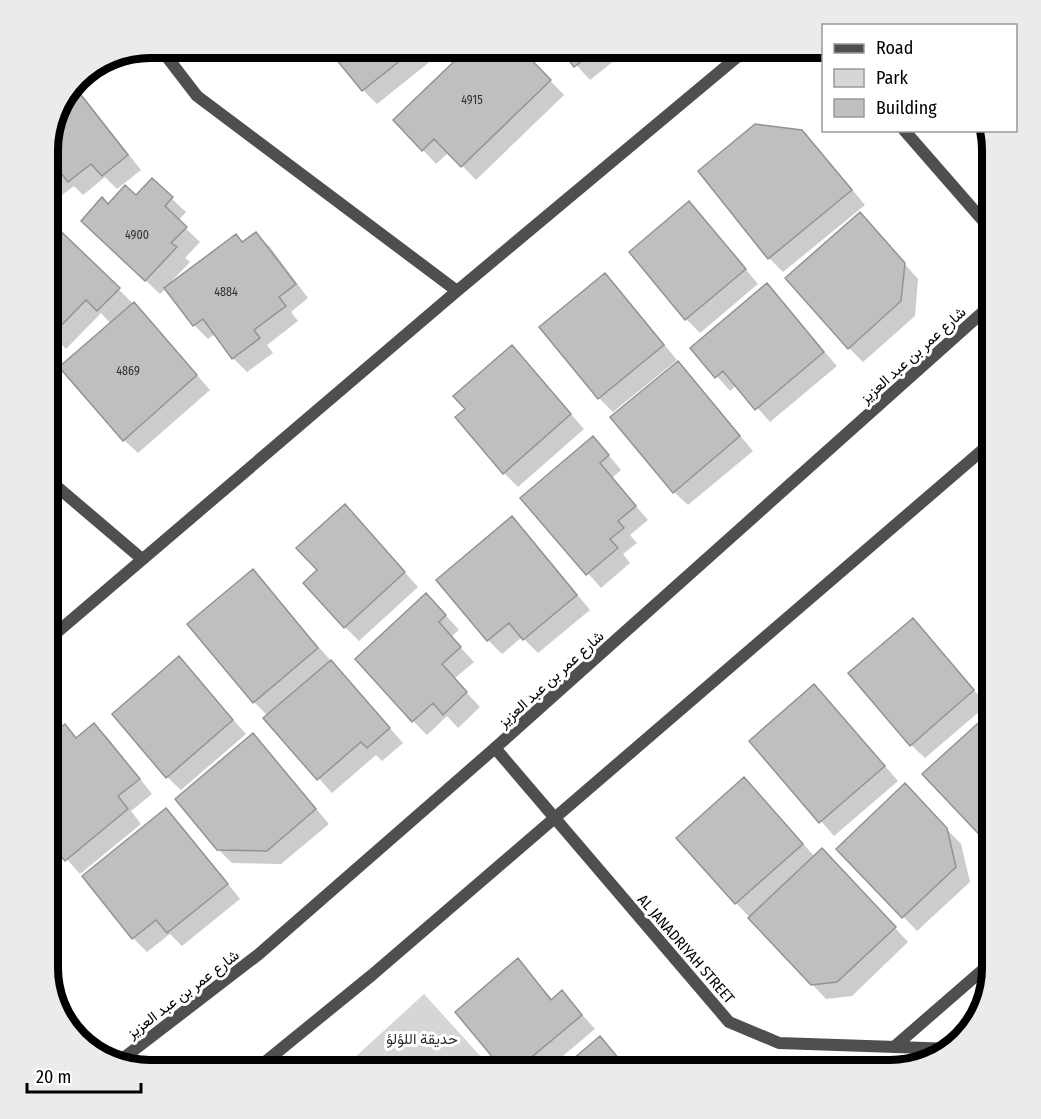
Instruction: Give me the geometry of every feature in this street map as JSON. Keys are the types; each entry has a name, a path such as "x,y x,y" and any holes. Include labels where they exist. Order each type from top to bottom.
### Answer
{"street":[{"path":"168,58 197,96 457,291"},
{"path":"58,631 457,291 735,59"},
{"path":"906,132 982,219"},
{"name":"شارع عمر بن عبد العزيز","path":"126,1056 259,954 495,748 982,313"},
{"path":"268,1060 372,975 555,819 982,450"},
{"path":"59,488 142,560"},
{"name":"AL JANADRIYAH STREET","path":"495,748 729,1022 779,1043 935,1048"},
{"path":"894,1047 982,971"}],"green space":[{"name":"حديقة اللؤلؤ","path":"424,994 484,1060 352,1060"}],"building":[{"path":"335,58 403,58 362,91"},
{"path":"457,58 530,59 551,80 461,167 434,139 422,151 393,120"},
{"path":"567,59 585,59 574,67"},
{"path":"80,93 128,155 102,176 91,164 68,182 60,172 59,145 62,127 68,110"},
{"path":"755,124 802,130 852,190 768,259 698,171"},
{"path":"152,178 173,197 165,206 187,227 171,243 177,247 145,281 81,221 102,197 108,204 125,185 136,195"},
{"path":"689,201 746,269 685,320 629,252"},
{"path":"860,212 905,263 901,301 848,349 785,278"},
{"path":"59,229 120,288 97,311 86,300 59,328"},
{"path":"256,232 296,284 279,297 286,306 254,330 260,338 232,359 203,319 193,326 164,288 236,234 242,242"},
{"path":"605,273 664,345 598,399 539,327"},
{"path":"767,283 824,352 755,410 723,371 715,378 690,348"},
{"path":"134,302 197,375 123,441 59,367"},
{"path":"512,345 571,414 503,474 455,417 465,409 453,396"},
{"path":"678,361 740,436 673,493 610,417"},
{"path":"593,436 609,455 600,463 636,506 618,521 624,528 610,539 618,548 586,575 520,498"},
{"path":"345,504 405,572 344,628 303,583 317,570 296,548"},
{"path":"512,516 577,595 523,640 509,623 487,641 436,580"},
{"path":"253,569 318,648 253,703 187,624"},
{"path":"426,593 446,615 439,622 461,647 442,664 467,692 443,715 433,703 412,722 355,659"},
{"path":"913,618 974,690 910,746 848,673"},
{"path":"179,656 233,720 166,778 112,714"},
{"path":"331,660 390,728 367,748 361,742 317,780 263,718"},
{"path":"814,684 885,766 819,823 749,741"},
{"path":"982,720 982,838 922,774"},
{"path":"94,723 140,779 118,796 128,809 65,861 58,853 58,729 65,724 76,738"},
{"path":"253,733 316,809 267,851 217,850 175,799"},
{"path":"744,777 803,844 735,904 676,838"},
{"path":"905,783 947,828 956,867 902,918 836,849"},
{"path":"166,808 228,884 167,933 156,920 132,939 82,876"},
{"path":"822,848 896,927 837,982 811,985 748,918"},
{"path":"518,958 551,1000 562,990 582,1015 528,1060 495,1060 455,1012"},
{"path":"600,1036 620,1060 572,1060"}]}
